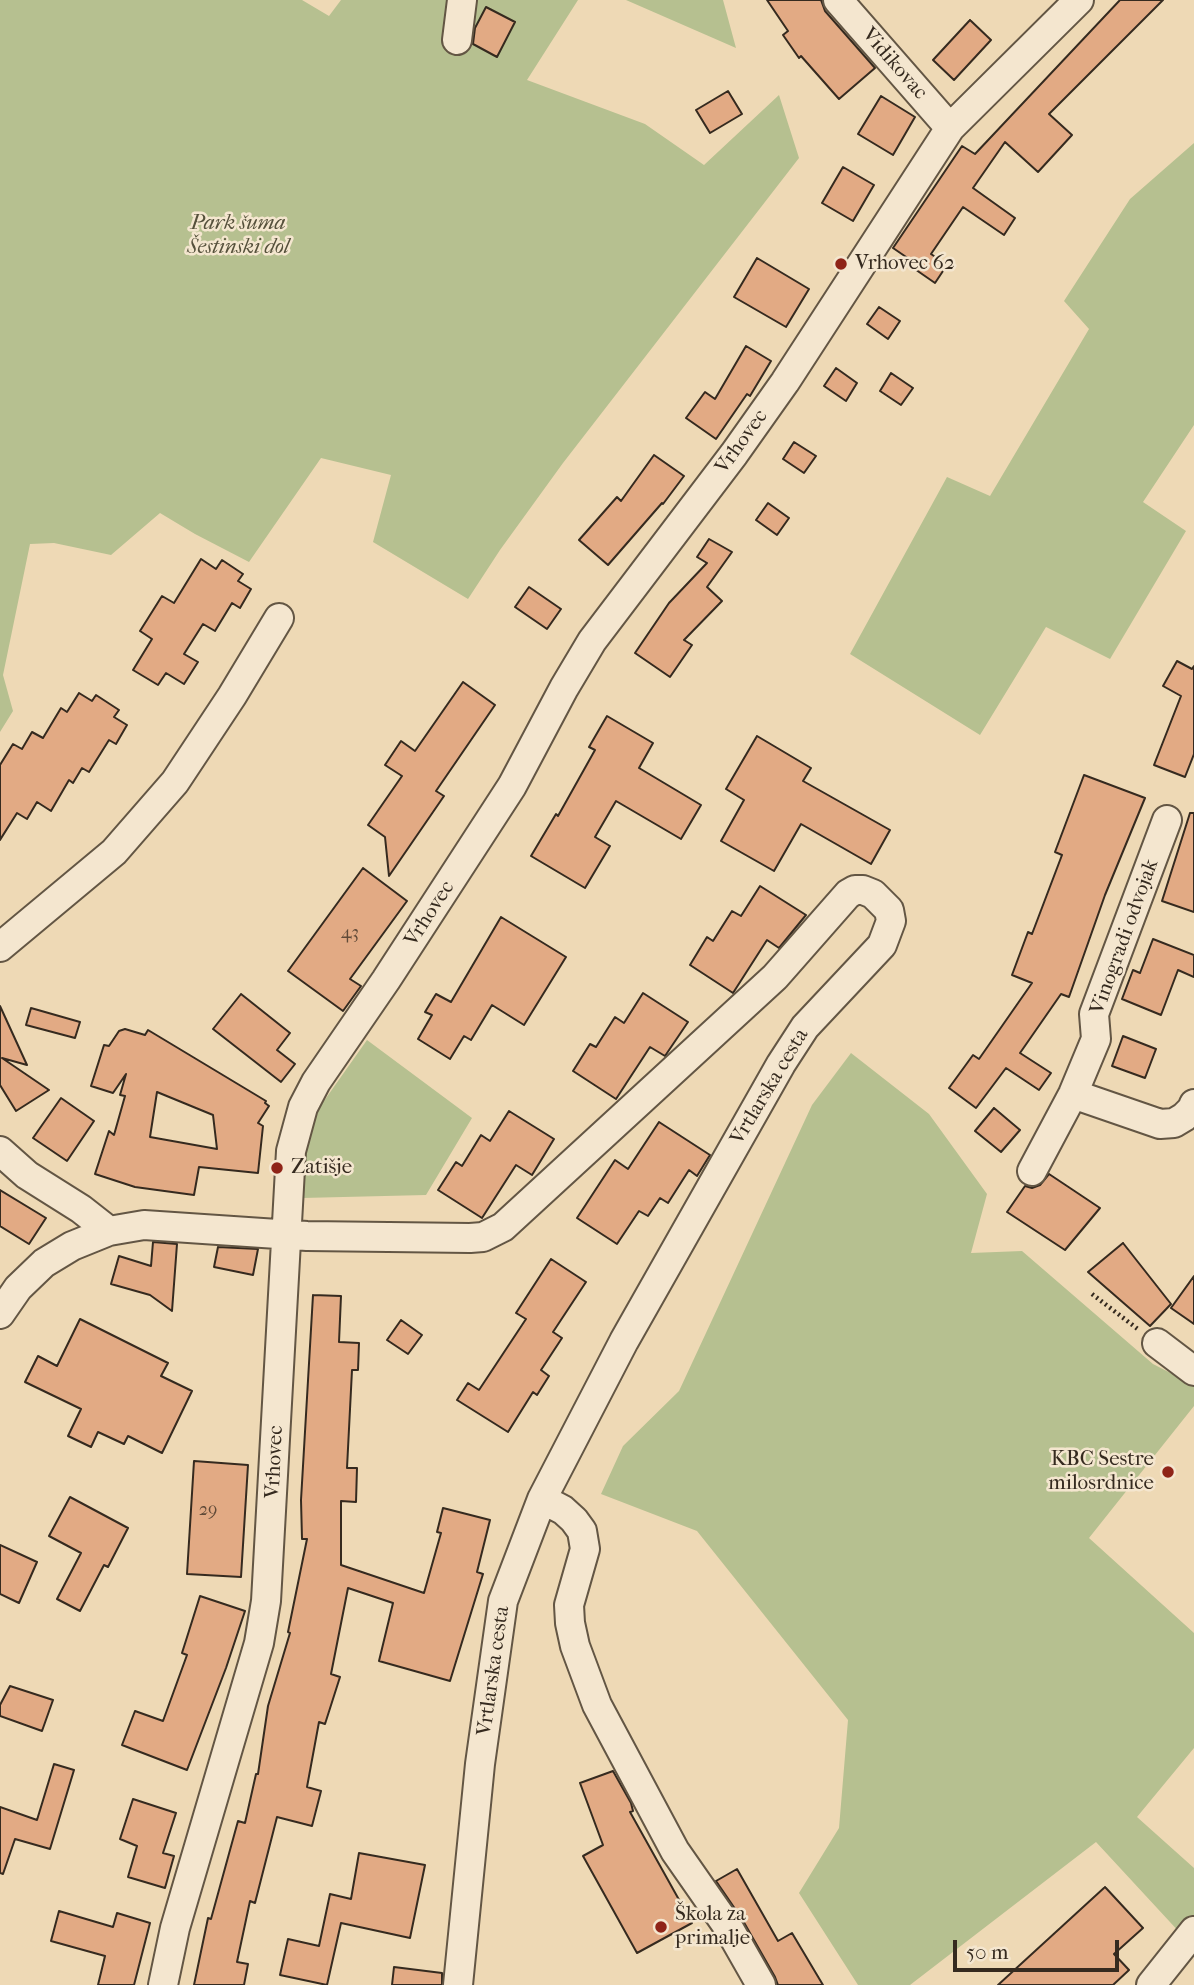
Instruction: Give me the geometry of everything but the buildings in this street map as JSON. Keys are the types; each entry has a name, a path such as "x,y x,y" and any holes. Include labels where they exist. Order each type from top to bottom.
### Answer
{"street":[{"path":"457,40 462,0"},
{"name":"Vidikovac","path":"838,0 950,128"},
{"name":"Vrhovec","path":"163,1985 175,1928 259,1643 265,1611 270,1563 291,1151 303,1107 316,1082 505,797 592,641 734,454 785,382 950,128 1079,0"},
{"path":"0,947 114,852 175,782 279,618"},
{"name":"Vinogradi odvojak","path":"1032,1171 1073,1094 1096,1039 1094,1014 1167,820"},
{"name":"Vrtlarska cesta","path":"287,1235 470,1238 483,1237 503,1227 775,976 848,894 863,890 873,894 889,910 891,921 882,945 805,1027 780,1064 624,1341 542,1499 503,1601 480,1764 458,1985"},
{"path":"1073,1094 1160,1124 1174,1123 1184,1117 1194,1104"},
{"path":"0,1151 27,1175 81,1209 109,1231"},
{"path":"0,1314 18,1288 44,1264 72,1246 109,1231 144,1225 287,1235"},
{"path":"1157,1343 1194,1371"},
{"path":"542,1499 563,1510 575,1520 582,1531 585,1549 569,1605 570,1623 575,1646 597,1705 675,1851 729,1927 761,1985"},
{"path":"1151,1985 1194,1930"}],"path":[{"path":"1092,1294 1157,1343"}],"green space":[{"name":"Park šuma Šestinski dol","path":"0,0 302,0 329,16 341,0 578,0 527,80 645,124 704,165 779,95 799,158 563,463 468,599 373,542 391,475 321,458 249,562 160,513 111,555 54,543 30,544 3,675 13,711 0,732"},
{"path":"626,0 723,0 736,48"},
{"path":"1194,143 1194,425 1143,502 1186,531 1110,659 1046,627 980,735 850,654 947,477 990,496 1089,329 1064,301 1130,199"},
{"path":"367,1040 472,1118 426,1195 302,1198 305,1148 319,1108"},
{"path":"851,1053 929,1114 987,1194 971,1253 1022,1251 1153,1364 1194,1385 1194,1406 1089,1538 1194,1633 1194,1748 1137,1817 1194,1868 1194,1948 1096,1842 910,1985 858,1985 799,1893 839,1828 848,1720 697,1531 601,1494 623,1446 679,1391 812,1105"}],"place":[{"name":"Vrhovec 62","path":"841,264"},
{"name":"Zatišje","path":"277,1168"},
{"name":"KBC Sestre milosrdnice","path":"1168,1472"},
{"name":"Škola za primalje","path":"661,1927"}]}
